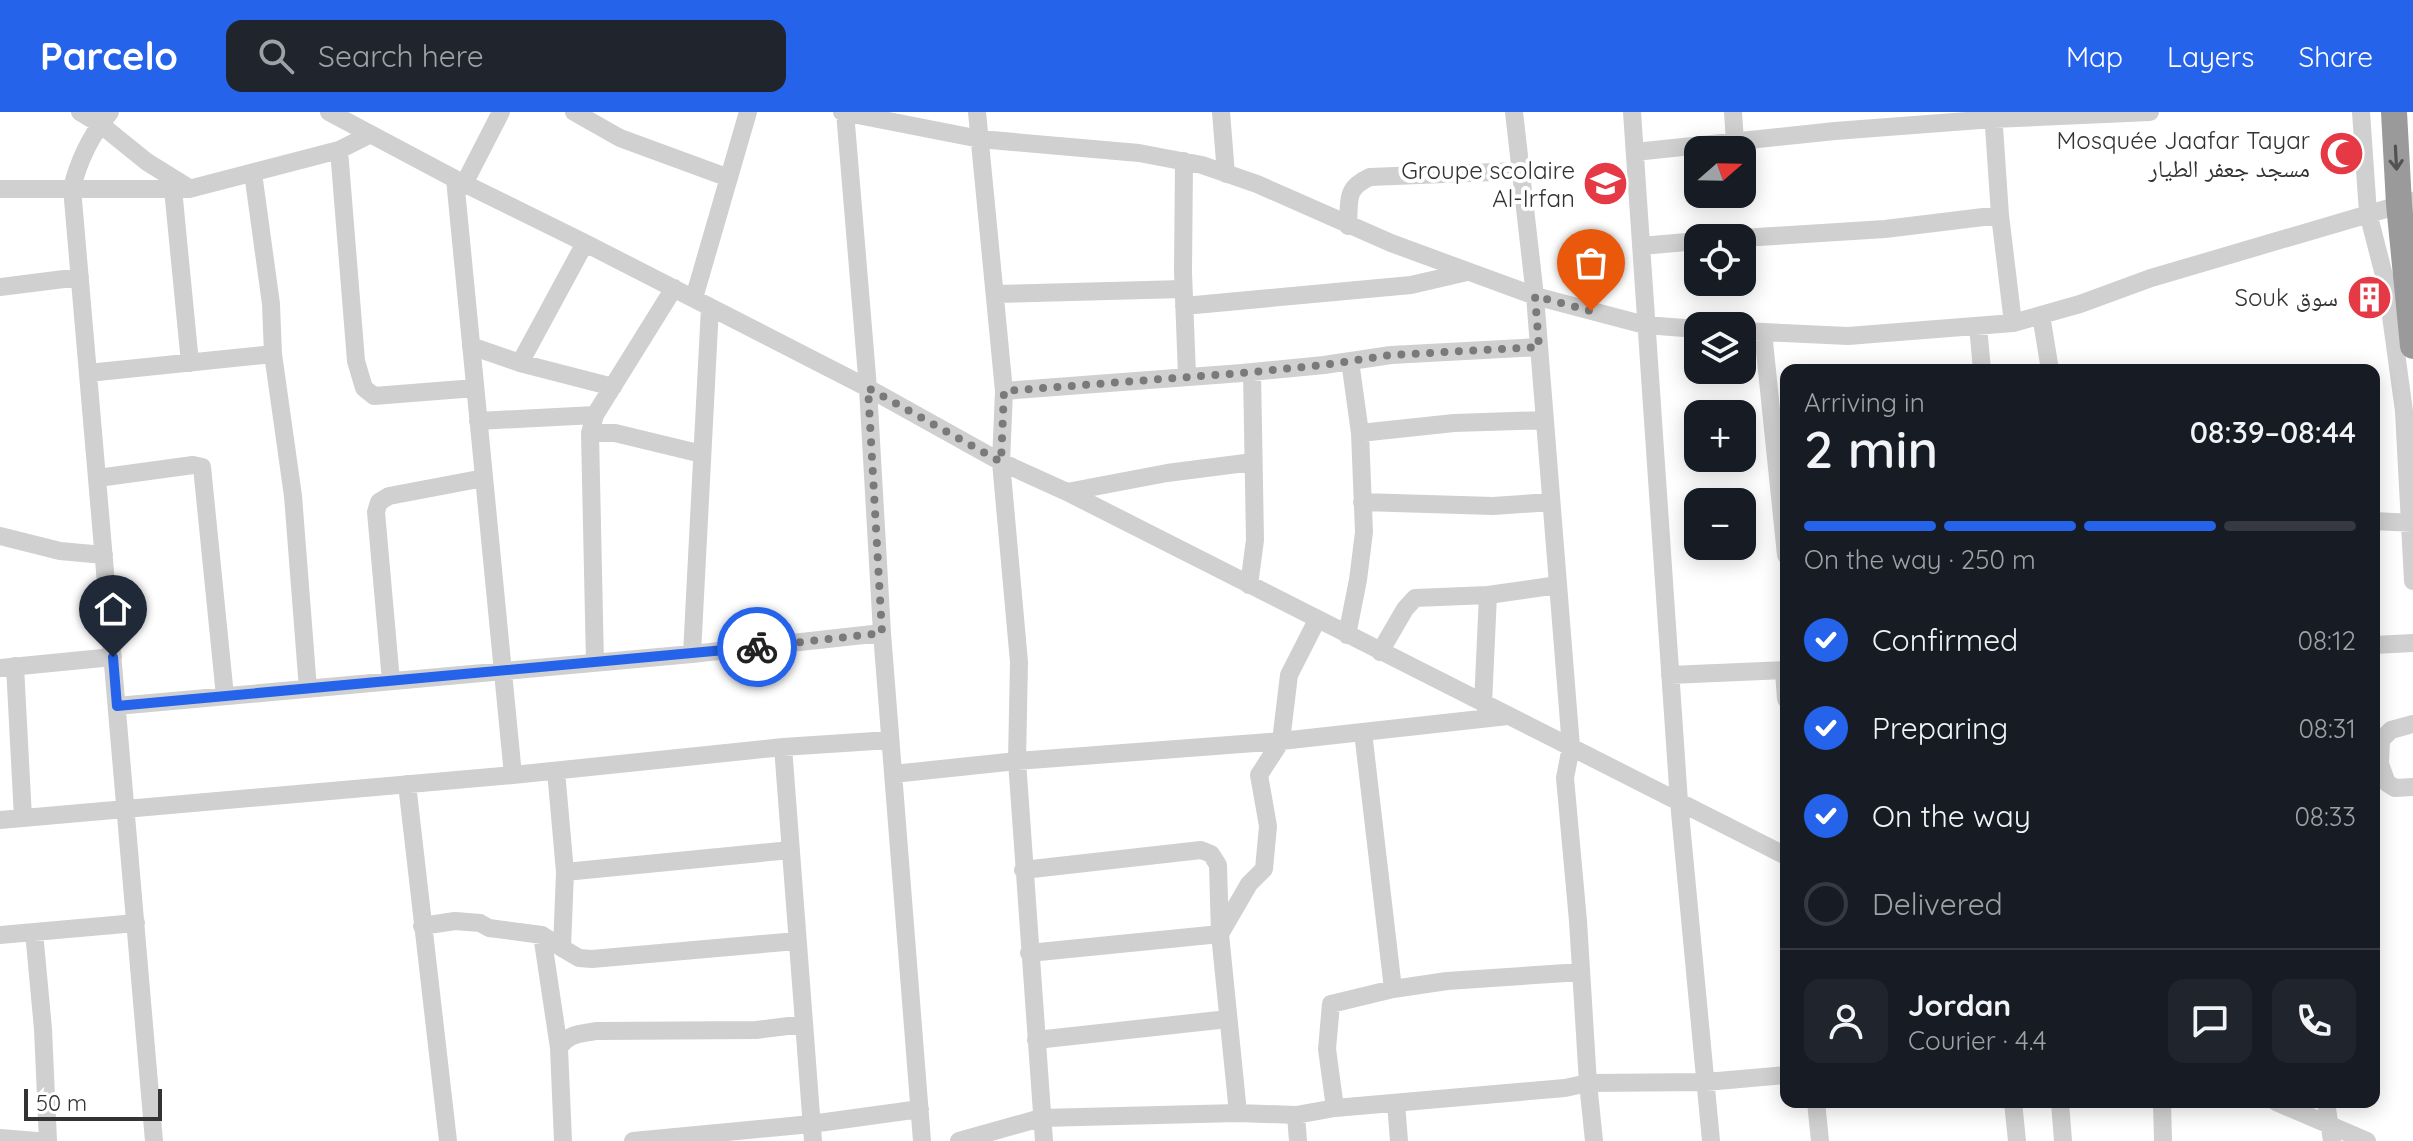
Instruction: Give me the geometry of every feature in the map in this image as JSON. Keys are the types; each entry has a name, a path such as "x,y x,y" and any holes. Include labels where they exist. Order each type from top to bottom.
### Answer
{"highway":[{"path":"2394,112 2406,202 2413,346"}],"street":[{"path":"80,112 105,118 147,162 181,189 190,363"},
{"path":"329,112 459,182 868,388 1001,462 1067,492 1780,853"},
{"path":"501,112 459,182 471,346 513,775"},
{"path":"574,112 620,138 729,178"},
{"path":"692,654 702,454 702,302 729,178 748,112"},
{"path":"922,1141 882,633 868,388 844,112 980,139 1139,153 1184,161 1257,184 1348,226 1535,296 1645,325 1684,328"},
{"path":"977,112 1004,391 1001,462 1019,662 1017,761 1044,1141"},
{"path":"1221,112 1226,174"},
{"path":"1514,112 1535,296 1571,747 1565,778 1594,1141"},
{"path":"1632,112 1679,802 1711,1141"},
{"path":"1733,112 1735,136"},
{"path":"1756,139 1894,119 2150,112"},
{"path":"2361,112 2368,213 2387,287 2404,411 2413,581"},
{"path":"1993,116 2000,215 2013,323"},
{"path":"105,118 90,138 76,169 72,188 154,1141"},
{"path":"0,189 181,189 339,150 371,134"},
{"path":"1635,152 1684,147"},
{"path":"339,150 356,361 364,388 374,396 475,388"},
{"path":"1184,161 1187,375"},
{"path":"1348,226 1350,190 1370,177 1519,171"},
{"path":"253,173 293,496 308,689"},
{"path":"1756,332 1848,336 2013,323 2151,278 2406,202"},
{"path":"1756,237 1885,229 2000,215"},
{"path":"1641,246 1684,242"},
{"path":"520,363 585,243"},
{"path":"995,294 1184,297 1411,285 1467,272"},
{"path":"0,287 80,277"},
{"path":"595,663 592,424 674,288"},
{"path":"2041,315 2049,364"},
{"path":"1978,326 1981,364"},
{"path":"1763,332 1780,497"},
{"path":"471,346 520,363 613,387"},
{"path":"1004,391 1252,372 1391,355 1539,347"},
{"path":"88,373 273,354"},
{"path":"1347,635 1364,532 1360,433 1350,361"},
{"path":"1249,585 1255,540 1252,372"},
{"path":"1360,433 1454,423 1545,420"},
{"path":"478,421 592,424 615,433 702,454"},
{"path":"1067,492 1167,473 1253,462"},
{"path":"98,478 193,465 202,467 225,696"},
{"path":"391,681 376,512 379,502 389,496 484,478"},
{"path":"1362,502 1493,506 1551,502"},
{"path":"2380,521 2411,523"},
{"path":"0,536 60,551 104,555"},
{"path":"1380,652 1405,609 1415,598 1488,595 1558,585"},
{"path":"1483,704 1488,595"},
{"path":"1220,934 1249,884 1264,869 1268,826 1259,775 1281,741 1289,675 1317,620"},
{"path":"117,706 692,654 882,633"},
{"path":"2380,645 2413,643"},
{"path":"23,818 7,667 113,657"},
{"path":"1670,675 1780,670"},
{"path":"893,774 1017,761 1281,741 1508,716"},
{"path":"2413,724 2391,730 2381,740 2380,764 2387,783 2395,788 2413,787"},
{"path":"1363,732 1393,989"},
{"path":"0,820 556,771 783,747 890,740"},
{"path":"783,747 812,1132"},
{"path":"556,771 565,872 562,948"},
{"path":"407,784 448,1141"},
{"path":"565,872 791,850"},
{"path":"1023,870 1201,850 1211,854 1218,865 1220,934 1238,1113"},
{"path":"422,926 455,921 542,935 579,958 592,959 797,941"},
{"path":"0,935 136,923"},
{"path":"34,932 43,1029 48,1141"},
{"path":"1029,953 1220,934"},
{"path":"542,935 559,1048 563,1141"},
{"path":"1335,1108 1327,1049 1331,1004 1393,989 1447,981 1581,972"},
{"path":"1036,1040 1228,1019"},
{"path":"559,1048 564,1039 572,1035 596,1031 756,1030 804,1024"},
{"path":"959,1141 1041,1118 1238,1113 1296,1115 1335,1108 1565,1088 1588,1083 1706,1082 1780,1076"},
{"path":"1396,1103 1399,1141"},
{"path":"1817,1108 1820,1141"},
{"path":"2014,1108 2017,1141"},
{"path":"2060,1108 2063,1141"},
{"path":"2162,1108 2163,1141"},
{"path":"2286,1108 2329,1133 2367,1141"},
{"path":"2327,1108 2329,1133"},
{"path":"633,1141 812,1132 920,1109"},
{"path":"1296,1115 1298,1141"},
{"path":"0,1138 37,1141"}],"way so far":[{"path":"757,647 882,633 868,388 1001,462 1004,391 1242,373 1391,355 1539,347 1535,296 1591,311"}],"place":[{"name":"Mosquée Jaafar Tayar مسجد جعفر الطيار","path":"2341,154"},
{"name":"Groupe scolaire Al-Irfan","path":"1606,184"},
{"name":"Souk سوق","path":"2369,297"}],"route":[{"path":"113,657 117,706 757,647"}]}
